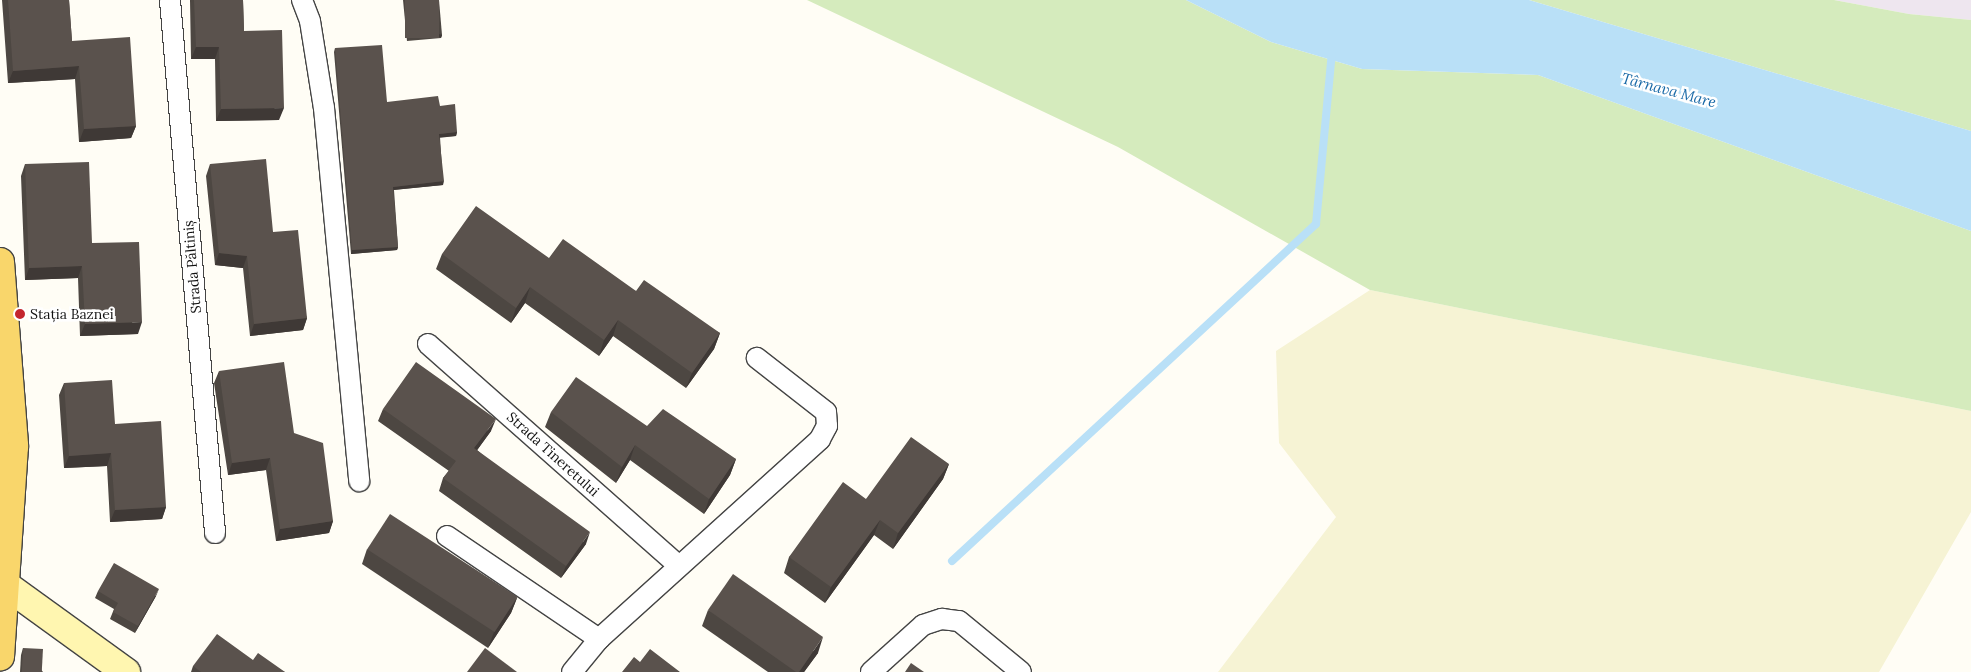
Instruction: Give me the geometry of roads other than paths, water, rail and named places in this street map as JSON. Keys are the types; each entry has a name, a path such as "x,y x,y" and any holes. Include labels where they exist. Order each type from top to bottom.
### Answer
{"main road":[{"path":"0,262 14,446 7,586 0,656"},
{"path":"7,586 126,672"}],"street":[{"name":"Strada Păltiniș","path":"170,0 216,533"},
{"path":"302,0 310,21 324,108 359,481"},
{"name":"Strada Tineretului","path":"428,344 678,565"},
{"path":"572,672 599,640 678,565 820,439 826,426 826,412 757,358"},
{"path":"447,536 599,640"},
{"path":"871,672 923,625 942,619 959,621 1021,672"}],"water":[{"name":"Târnava Mare","path":"1186,0 1529,0 1971,131 1971,231 1538,75 1362,69 1271,42"}],"waterway":[{"path":"952,561 1316,224 1332,51"}],"place":[{"name":"Stația Baznei","path":"20,314"}]}
